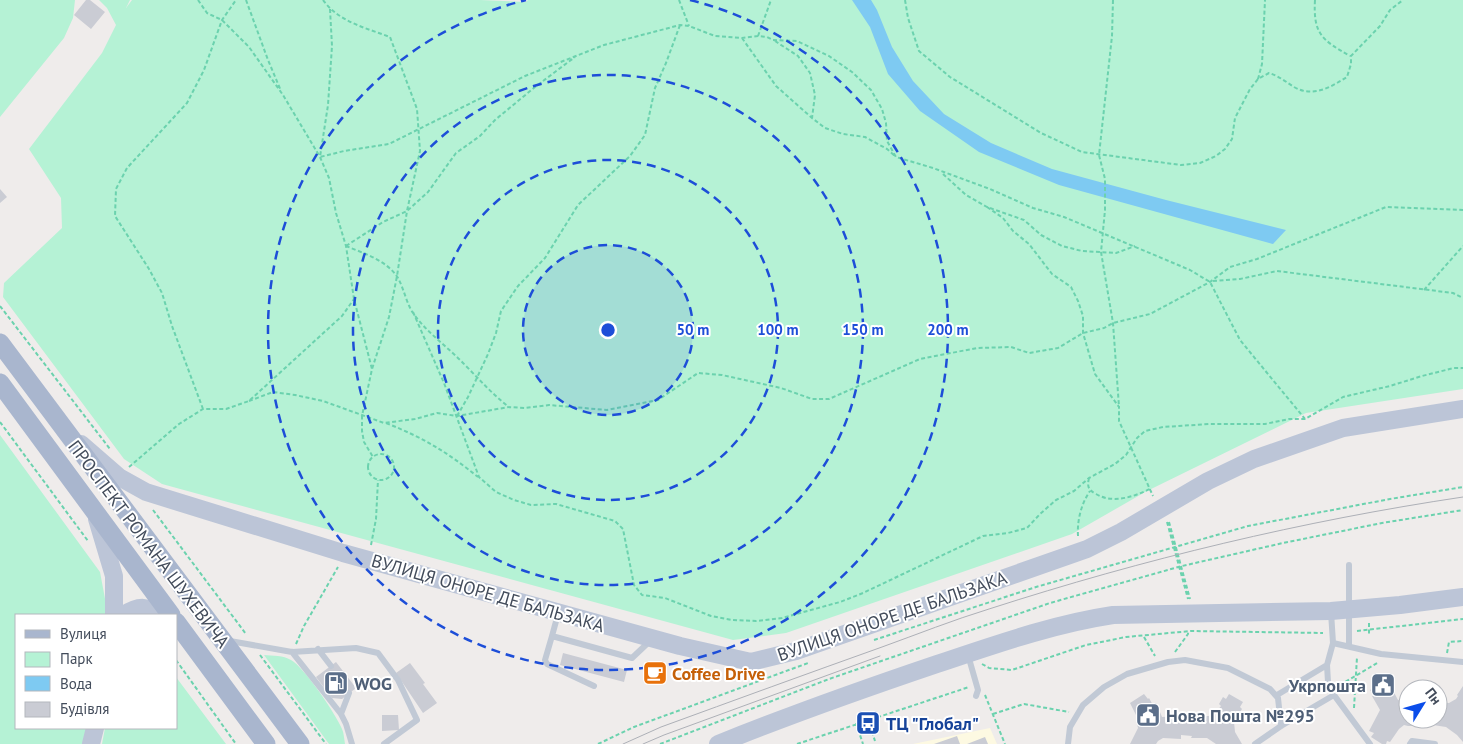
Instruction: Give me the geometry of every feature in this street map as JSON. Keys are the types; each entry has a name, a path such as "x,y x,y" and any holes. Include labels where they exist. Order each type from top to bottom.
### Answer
{"main road":[{"name":"ПРОСПЕКТ РОМАНА ШУХЕВИЧА","path":"0,344 300,744"},
{"name":"ПРОСПЕКТ РОМАНА ШУХЕВИЧА","path":"0,383 169,614"},
{"name":"ВУЛИЦЯ ОНОРЕ ДЕ БАЛЬЗАКА","path":"62,428 119,477 146,492 343,553 652,639 751,662 796,651 1087,549 1121,532 1159,505 1254,458 1342,428 1463,409"},
{"path":"96,513 114,576 114,614"},
{"path":"718,744 771,723 967,654 1061,625 1088,619 1113,616 1190,621 1400,606 1463,597"},
{"path":"126,614 138,608 148,608 160,614"},
{"name":"ПРОСПЕКТ РОМАНА ШУХЕВИЧА","path":"178,627 266,744"},
{"path":"744,744 771,723"},
{"path":"91,744 95,729"}],"lane":[{"path":"1349,565 1349,646"},
{"path":"1330,611 1333,643 1326,675 1332,692 1370,744"},
{"path":"559,613 545,660 547,664 594,686"},
{"path":"214,630 232,642 292,652 356,648 378,653 398,680 417,720 384,744"},
{"path":"552,636 632,658 652,639"},
{"path":"1333,643 1390,655 1463,662"},
{"path":"318,649 331,666"},
{"path":"292,652 341,714 352,744"},
{"path":"967,654 978,690 976,696"},
{"path":"1068,744 1070,727 1078,713 1104,687 1127,674 1168,662 1185,660 1228,668 1254,680 1277,695 1281,726"},
{"path":"1277,695 1327,665"},
{"path":"1255,744 1332,692"},
{"path":"341,714 349,693"},
{"path":"1410,744 1412,741 1435,744"}],"path":[{"path":"198,0 207,13 222,20 249,47 283,95 320,157 329,178 346,246 354,299 372,370"},
{"path":"203,409 172,326 162,293 115,216 116,189 127,168 187,103 204,70 222,20 236,0"},
{"path":"246,0 283,95"},
{"path":"323,0 330,9 345,20 390,37 417,110 419,128 420,151 407,211 397,276 389,316 372,370 362,416 362,431 367,448 373,457"},
{"path":"679,0 689,26"},
{"path":"681,5 683,0"},
{"path":"758,36 771,0"},
{"path":"905,0 908,18 919,51 950,77 1041,133 1082,152 1181,165 1200,163 1216,156 1225,149 1232,139 1236,118 1243,100 1258,79 1262,64 1265,0"},
{"path":"1113,0 1110,54 1099,155 1105,179 1104,234 1101,252 1113,322 1119,421 1150,489 1166,518 1191,604 1190,621 1168,662"},
{"path":"1315,0 1314,16 1319,34 1332,46 1351,56"},
{"path":"1258,79 1269,73 1278,76 1305,92 1328,89 1347,77 1351,56 1380,26 1390,10 1403,0"},
{"path":"320,157 328,105 332,46 330,9"},
{"path":"320,157 389,144 525,76 604,45 680,25 689,26 715,36 767,37 798,56 810,73 816,95 812,118"},
{"path":"457,416 477,379 496,333 500,311 513,292 545,258 578,204 630,156 645,135 655,88 680,25"},
{"path":"742,38 776,86 825,128 843,134 865,137 887,149 896,158 933,168 990,189 1033,208 1064,217 1190,270 1210,282 1240,340 1305,419"},
{"path":"773,40 797,41 829,56 852,72 871,90 882,109 886,123 887,141 896,158"},
{"path":"346,246 383,222 407,211 428,192 456,153 480,136 495,120 535,87 578,55"},
{"path":"941,172 966,195 1003,218 1013,231 1029,244 1052,274 1071,287 1078,301 1082,316 1083,333 1095,374 1119,407"},
{"path":"987,207 1024,220 1041,235 1062,246 1116,253 1136,246"},
{"path":"384,422 415,419 437,413 457,416 509,407 524,408 549,405 607,410 658,400 698,373 722,375 781,388 812,399 829,399 920,359 977,348 1011,347 1029,353 1058,348 1083,333 1104,328 1113,322 1150,314 1210,282 1230,267 1257,259 1386,207 1463,210"},
{"path":"346,246 385,264 397,276 457,416 479,478"},
{"path":"1424,290 1463,246"},
{"path":"1210,282 1240,279 1277,271 1453,293 1463,298"},
{"path":"249,401 342,316 354,299"},
{"path":"0,306 110,449"},
{"path":"413,312 432,335 465,365 494,396 509,407"},
{"path":"128,468 179,424 203,409 226,409 273,392 323,401 415,434 453,456 496,492 514,500 531,504 556,504 616,521 623,530 634,585 642,595 665,598 711,616 732,620 756,621 782,618 840,602 983,536 1008,533 1027,528 1056,500 1074,490 1089,478 1115,464 1145,431 1164,427 1209,424 1265,424 1288,419 1305,419 1343,398 1422,376 1454,368 1463,368"},
{"path":"0,422 90,544"},
{"path":"380,454 389,457 394,464 394,469 386,480 378,480 370,476 368,464 373,457 380,454"},
{"path":"124,465 134,471"},
{"path":"1089,478 1090,491 1100,497 1112,500 1136,496 1150,489"},
{"path":"370,548 376,518 378,480"},
{"path":"866,643 1036,587 1248,526 1463,487"},
{"path":"1072,539 1078,538 1080,511 1090,491"},
{"path":"146,492 147,503 326,744"},
{"path":"1175,546 1190,621"},
{"path":"292,652 304,626 336,574 343,553"},
{"path":"1368,620 1369,634"},
{"path":"967,654 989,668 1012,670 1086,645 1190,621"},
{"path":"1144,637 1160,664"},
{"path":"1445,660 1449,642 1463,641"},
{"path":"1353,721 1358,648"},
{"path":"1332,692 1390,655"},
{"path":"598,744 634,727 812,662"},
{"path":"178,663 236,744"},
{"path":"797,744 976,684"},
{"path":"984,691 1005,744"},
{"path":"993,714 1024,704 1078,713"},
{"path":"868,719 875,741"},
{"path":"856,723 863,744"}],"shaded area":[{"path":"990,728 997,744 913,744"}],"green space":[{"path":"0,0 75,0 73,18 64,38 0,117"},
{"path":"99,0 130,0 126,8 132,0 480,0 526,2 528,0 1463,0 1463,389 1306,413 1147,491 1072,534 786,633 733,640 162,484 124,459 3,297 4,283 62,228 61,198 29,149 102,53 116,25 107,8"},
{"path":"0,435 100,572 106,614 15,614 15,729 87,729 84,744 0,744"},
{"path":"264,655 281,656 297,664 327,702 339,722 345,744 329,744"},
{"path":"178,680 226,744 102,744 105,729 178,729"}],"water":[{"path":"852,0 871,0 892,47 913,81 944,114 991,143 1052,169 1286,230 1273,244 1059,185 979,152 920,111 888,74 870,27"}],"building":[{"path":"86,0 90,0 105,12 91,29 74,15"},
{"path":"0,189 7,197 0,203"},
{"path":"563,653 627,670 624,682 560,665"},
{"name":"WOG","path":"336,662 356,688 342,699 332,698 316,677"},
{"path":"410,663 437,703 423,713 396,673"},
{"name":"Coffee Drive","path":"653,666 661,668 658,680 650,679"},
{"path":"1385,682 1388,686 1390,685 1398,700 1399,729 1390,742 1387,741 1386,744 1382,744 1371,737 1374,733 1369,731 1380,710 1370,690"},
{"path":"1463,686 1463,742 1448,728 1448,703 1456,699"},
{"path":"1144,694 1149,698 1155,709 1160,712 1162,717 1181,716 1191,718 1192,716 1209,716 1211,712 1216,712 1221,706 1219,704 1223,697 1226,699 1229,694 1243,702 1240,707 1242,709 1234,722 1235,732 1242,744 1216,744 1207,738 1191,738 1192,736 1181,735 1181,739 1163,738 1156,744 1130,744 1138,728 1137,724 1139,721 1130,703"},
{"path":"382,715 398,715 399,730 382,731"},
{"path":"957,736 960,744 934,744"},
{"path":"985,737 988,744 967,744"}],"tram line":[{"path":"623,744 661,727 949,622 1047,591 1224,543 1343,518 1463,497"},
{"path":"643,744 880,656"}],"place":[{"name":"Coffee Drive","path":"655,673"},
{"name":"WOG","path":"336,683"},
{"name":"Укрпошта","path":"1383,685"},
{"name":"Нова Пошта №295","path":"1148,715"},
{"name":"ТЦ \"Глобал\"","path":"868,723"}]}
